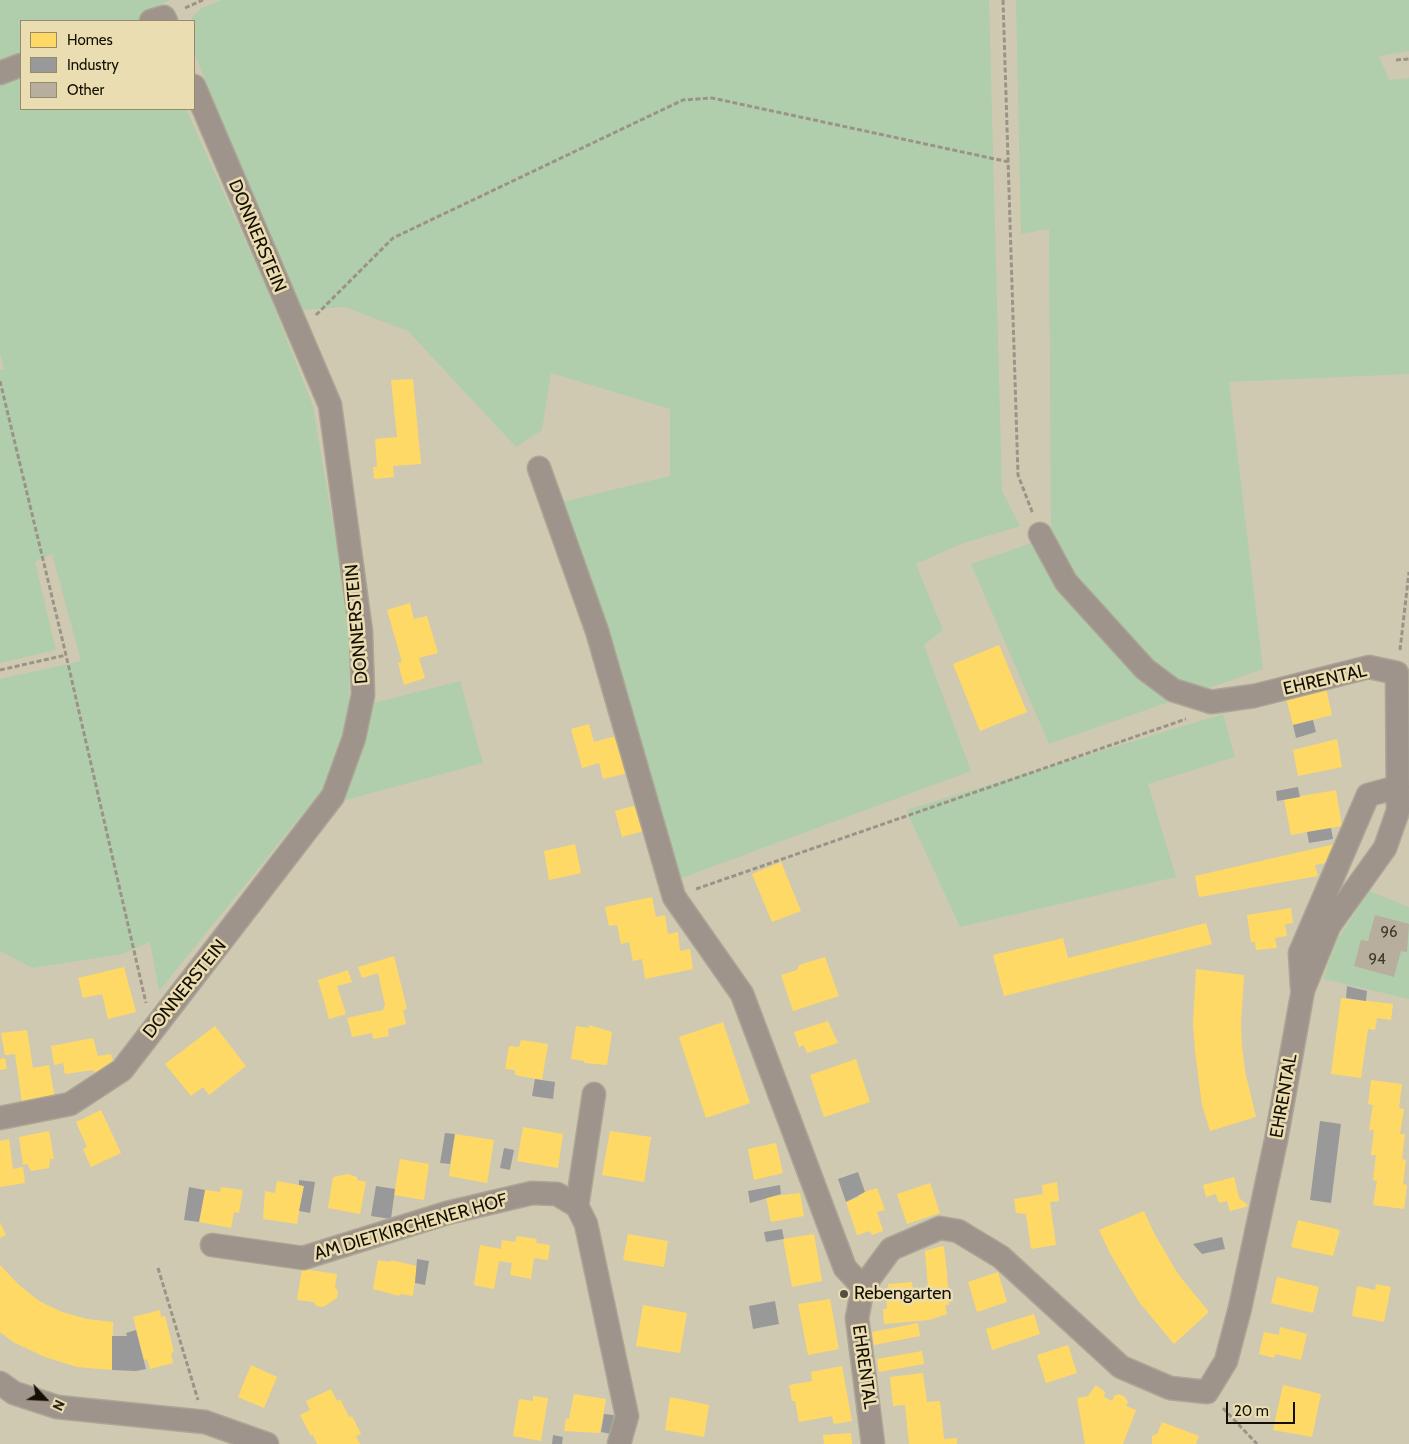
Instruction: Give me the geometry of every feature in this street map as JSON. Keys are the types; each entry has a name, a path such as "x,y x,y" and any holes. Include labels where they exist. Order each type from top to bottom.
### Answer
{"street":[{"path":"0,72 20,65"},
{"name":"DONNERSTEIN","path":"0,1118 70,1104 122,1070 152,1029 228,935 333,796 354,738 363,695 361,632 330,405 195,88"},
{"path":"539,468 596,632 674,896 742,994 845,1268 863,1287"},
{"name":"EHRENTAL","path":"874,1444 857,1318 863,1287 891,1249 940,1228 958,1231 1001,1257 1121,1367 1170,1388 1206,1392 1226,1361 1240,1308 1276,1140 1303,990 1329,926 1385,848 1398,811 1397,673 1369,667 1254,696 1211,702 1173,690 1145,669 1066,582 1040,534"},
{"path":"1303,990 1300,953 1368,795 1398,786"},
{"path":"594,1094 577,1206 586,1224 627,1416 619,1444"},
{"name":"AM DIETKIRCHENER HOF","path":"212,1245 303,1258 448,1213 532,1193 557,1194 577,1206"},
{"path":"0,1384 14,1393 57,1407 205,1422 267,1444"}],"path":[{"path":"1003,0 1018,474 1040,534"},
{"path":"1396,60 1409,59"},
{"path":"298,333 393,238 683,100 712,98 1009,162"},
{"path":"0,380 66,655 152,1029"},
{"path":"1397,673 1409,572"},
{"path":"0,670 66,655"},
{"path":"674,896 1200,715 1211,702"},
{"path":"158,1268 205,1422"},
{"path":"1206,1392 1257,1444"}],"green space":[{"path":"0,0 171,0 142,12 146,20 20,20 20,110 186,110 268,291 313,406 351,631 349,697 377,702 460,681 483,763 305,811 159,991 150,942 122,954 32,968 0,951 0,679 81,661 52,554 35,562 56,650 0,663 0,370 4,369 0,354"},
{"path":"221,0 989,0 1002,491 1020,526 961,544 916,564 943,630 924,645 971,771 671,882 558,503 670,476 670,409 551,373 542,430 516,447 408,331 345,307 301,310 195,55 195,20 191,20 202,8"},
{"path":"1016,0 1409,0 1409,51 1379,56 1389,80 1409,78 1409,374 1229,382 1263,669 1049,744 971,564 1051,536 1049,229 1021,234"},
{"path":"1223,714 1235,757 1148,784 1176,877 960,927 906,810"},
{"path":"1369,891 1409,907 1409,999 1323,979 1337,940"}],"building: Homes":[{"path":"413,379 421,464 393,466 394,477 374,479 373,467 377,467 375,439 397,437 391,380"},
{"path":"410,603 414,619 427,616 438,653 419,658 425,678 404,685 398,663 402,662 387,610"},
{"path":"999,645 1027,712 980,731 953,664"},
{"path":"1326,688 1332,715 1293,725 1286,698"},
{"path":"589,724 594,742 620,735 629,773 603,779 599,763 582,768 571,729"},
{"path":"1337,739 1342,767 1298,776 1293,750"},
{"path":"1336,790 1342,826 1291,835 1284,799"},
{"path":"641,804 648,830 622,837 615,811"},
{"path":"575,844 581,873 549,880 544,851"},
{"path":"1335,844 1339,860 1315,865 1318,876 1199,897 1195,876"},
{"path":"781,862 801,911 772,922 752,874"},
{"path":"652,897 656,917 665,915 668,934 678,932 680,951 690,949 693,969 645,979 642,959 633,961 629,942 621,944 617,925 609,926 605,907"},
{"path":"1291,908 1293,923 1285,924 1287,936 1275,938 1277,948 1256,950 1255,942 1251,942 1247,915"},
{"path":"1206,923 1212,944 1004,996 993,955 1063,938 1068,958"},
{"path":"394,956 407,1009 403,1010 406,1024 388,1029 389,1036 373,1039 372,1033 352,1037 347,1018 383,1010 385,1005 378,973 362,978 358,967"},
{"path":"825,957 839,996 793,1011 781,975 797,970 799,965"},
{"path":"124,967 136,1012 108,1019 102,994 83,998 78,978"},
{"path":"1196,969 1244,975 1241,1023 1242,1047 1245,1071 1256,1117 1210,1131 1202,1105 1195,1051 1193,1023"},
{"path":"348,970 352,982 337,986 346,1014 329,1019 318,980"},
{"path":"1341,998 1393,1004 1391,1020 1377,1018 1375,1030 1368,1029 1361,1078 1331,1074"},
{"path":"828,1021 838,1043 807,1053 804,1045 799,1047 794,1032"},
{"path":"723,1022 750,1103 706,1118 679,1037"},
{"path":"589,1025 612,1032 607,1065 584,1063 584,1061 571,1059 576,1026 589,1028"},
{"path":"215,1026 246,1066 209,1095 203,1087 191,1096 165,1064"},
{"path":"27,1030 33,1068 49,1065 55,1098 22,1103 15,1054 5,1055 1,1033"},
{"path":"93,1038 98,1056 111,1054 114,1065 95,1076 94,1070 65,1074 63,1063 54,1065 51,1046"},
{"path":"521,1040 548,1044 542,1080 515,1075 515,1070 505,1069 509,1046 519,1047"},
{"path":"5,1058 7,1069 0,1070 0,1059"},
{"path":"856,1059 870,1102 824,1117 810,1075"},
{"path":"1371,1080 1402,1084 1399,1108 1404,1109 1400,1134 1405,1134 1402,1159 1406,1160 1403,1184 1407,1185 1404,1209 1373,1205 1377,1181 1373,1180 1376,1155 1371,1155 1374,1130 1369,1130 1373,1105 1368,1104"},
{"path":"101,1110 121,1153 91,1167 83,1149 87,1147 76,1122"},
{"path":"523,1127 563,1134 558,1168 517,1161"},
{"path":"49,1131 54,1159 50,1159 49,1168 31,1171 27,1164 23,1165 19,1137"},
{"path":"610,1131 651,1137 644,1182 602,1175"},
{"path":"455,1134 494,1140 487,1183 449,1176"},
{"path":"9,1139 13,1169 23,1167 25,1183 0,1187 0,1141"},
{"path":"776,1143 783,1173 754,1180 748,1149"},
{"path":"400,1159 429,1164 424,1200 394,1195"},
{"path":"348,1174 357,1177 357,1180 366,1182 360,1214 328,1208 333,1177"},
{"path":"1234,1177 1239,1198 1249,1206 1230,1211 1227,1201 1219,1203 1216,1194 1206,1197 1203,1185"},
{"path":"277,1181 304,1186 297,1224 263,1219 265,1191 275,1193"},
{"path":"1057,1182 1059,1201 1050,1202 1056,1245 1031,1249 1026,1214 1016,1213 1014,1199 1043,1194 1042,1185"},
{"path":"930,1183 940,1213 907,1224 897,1194"},
{"path":"221,1187 243,1190 239,1213 234,1212 231,1228 199,1222 205,1190 220,1192"},
{"path":"877,1188 885,1210 877,1212 883,1231 872,1235 870,1231 857,1235 846,1202 859,1197 858,1194"},
{"path":"800,1193 804,1216 771,1222 766,1197"},
{"path":"1144,1211 1154,1233 1178,1274 1209,1312 1174,1344 1139,1302 1111,1255 1099,1230"},
{"path":"1298,1220 1340,1230 1333,1256 1291,1247"},
{"path":"0,1222 6,1235 0,1238"},
{"path":"628,1234 668,1241 664,1267 623,1260"},
{"path":"814,1234 822,1281 792,1287 783,1239"},
{"path":"517,1236 537,1239 536,1243 550,1245 548,1260 534,1258 531,1279 510,1275 512,1263 499,1261 494,1289 474,1285 480,1245 501,1249 502,1240 515,1242"},
{"path":"944,1247 947,1273 949,1305 945,1305 947,1314 929,1320 884,1324 883,1309 887,1309 886,1297 889,1297 888,1284 912,1282 914,1300 929,1299 925,1251"},
{"path":"378,1260 391,1262 391,1260 417,1266 413,1296 400,1294 399,1296 373,1289"},
{"path":"0,1265 19,1285 39,1301 62,1312 87,1319 113,1322 112,1370 77,1367 45,1357 13,1342 0,1332"},
{"path":"302,1269 337,1274 335,1287 338,1291 337,1298 323,1307 316,1306 314,1302 297,1300"},
{"path":"998,1272 1007,1302 977,1312 968,1282"},
{"path":"1277,1277 1319,1287 1313,1313 1271,1303"},
{"path":"1376,1284 1391,1287 1384,1322 1352,1316 1357,1286 1375,1290"},
{"path":"830,1299 839,1349 808,1355 798,1304"},
{"path":"643,1305 687,1313 680,1353 636,1346"},
{"path":"160,1310 161,1317 165,1316 174,1352 171,1353 173,1363 150,1369 147,1359 144,1360 133,1317"},
{"path":"1034,1314 1040,1334 992,1350 986,1329"},
{"path":"918,1323 920,1336 874,1345 872,1332"},
{"path":"1280,1327 1307,1334 1301,1360 1275,1354 1274,1358 1259,1354 1264,1332 1279,1335"},
{"path":"1068,1345 1077,1373 1046,1383 1037,1355"},
{"path":"922,1351 924,1364 879,1372 877,1359"},
{"path":"251,1365 277,1377 264,1408 238,1397"},
{"path":"842,1366 852,1421 834,1424 832,1416 799,1422 795,1401 792,1401 789,1385 812,1381 811,1372"},
{"path":"923,1373 927,1402 940,1401 944,1439 957,1438 957,1444 909,1444 905,1405 893,1406 890,1377"},
{"path":"1096,1385 1105,1392 1104,1397 1112,1401 1114,1396 1119,1394 1125,1397 1128,1402 1126,1406 1136,1410 1123,1444 1085,1444 1077,1398 1088,1396"},
{"path":"1283,1385 1321,1394 1312,1437 1273,1430"},
{"path":"331,1389 337,1401 340,1399 349,1417 352,1416 361,1434 356,1436 360,1444 317,1444 313,1435 311,1436 300,1415 310,1410 306,1401"},
{"path":"574,1394 606,1399 600,1433 564,1431 566,1419 569,1419"},
{"path":"533,1396 548,1398 541,1441 513,1436 519,1399 533,1401"},
{"path":"670,1397 709,1405 704,1437 665,1430"},
{"path":"1162,1422 1199,1436 1196,1444 1152,1444 1152,1436 1157,1434"},
{"path":"851,1433 852,1444 824,1444 823,1435"}],"building: Industry":[{"path":"1313,720 1316,732 1296,738 1293,725"},
{"path":"1298,787 1300,797 1277,801 1276,791"},
{"path":"1331,828 1333,839 1309,843 1307,832"},
{"path":"1347,986 1367,991 1366,1001 1346,998"},
{"path":"535,1079 555,1082 553,1099 532,1096"},
{"path":"1320,1121 1341,1124 1331,1203 1310,1200"},
{"path":"445,1133 455,1134 450,1164 440,1163"},
{"path":"504,1148 514,1150 510,1170 500,1168"},
{"path":"858,1172 865,1192 846,1202 838,1179"},
{"path":"299,1180 315,1182 310,1213 299,1211 304,1186 299,1185"},
{"path":"780,1185 781,1194 750,1203 748,1191"},
{"path":"376,1186 395,1189 391,1219 371,1216"},
{"path":"189,1187 205,1190 199,1222 184,1220"},
{"path":"782,1229 784,1239 766,1242 764,1232"},
{"path":"1222,1237 1225,1249 1202,1254 1193,1244"},
{"path":"417,1259 429,1261 425,1285 415,1283"},
{"path":"775,1301 779,1324 753,1329 749,1306"},
{"path":"136,1330 146,1369 136,1371 112,1370 112,1336 127,1336 126,1333"},
{"path":"604,1414 614,1415 611,1434 601,1432"},
{"path":"553,1435 563,1437 562,1444 552,1444"}],"building: Other":[{"path":"1375,915 1409,924 1407,952 1401,951 1394,977 1354,966 1361,940 1368,941"}],"place":[{"name":"Rebengarten","path":"844,1294"}]}
